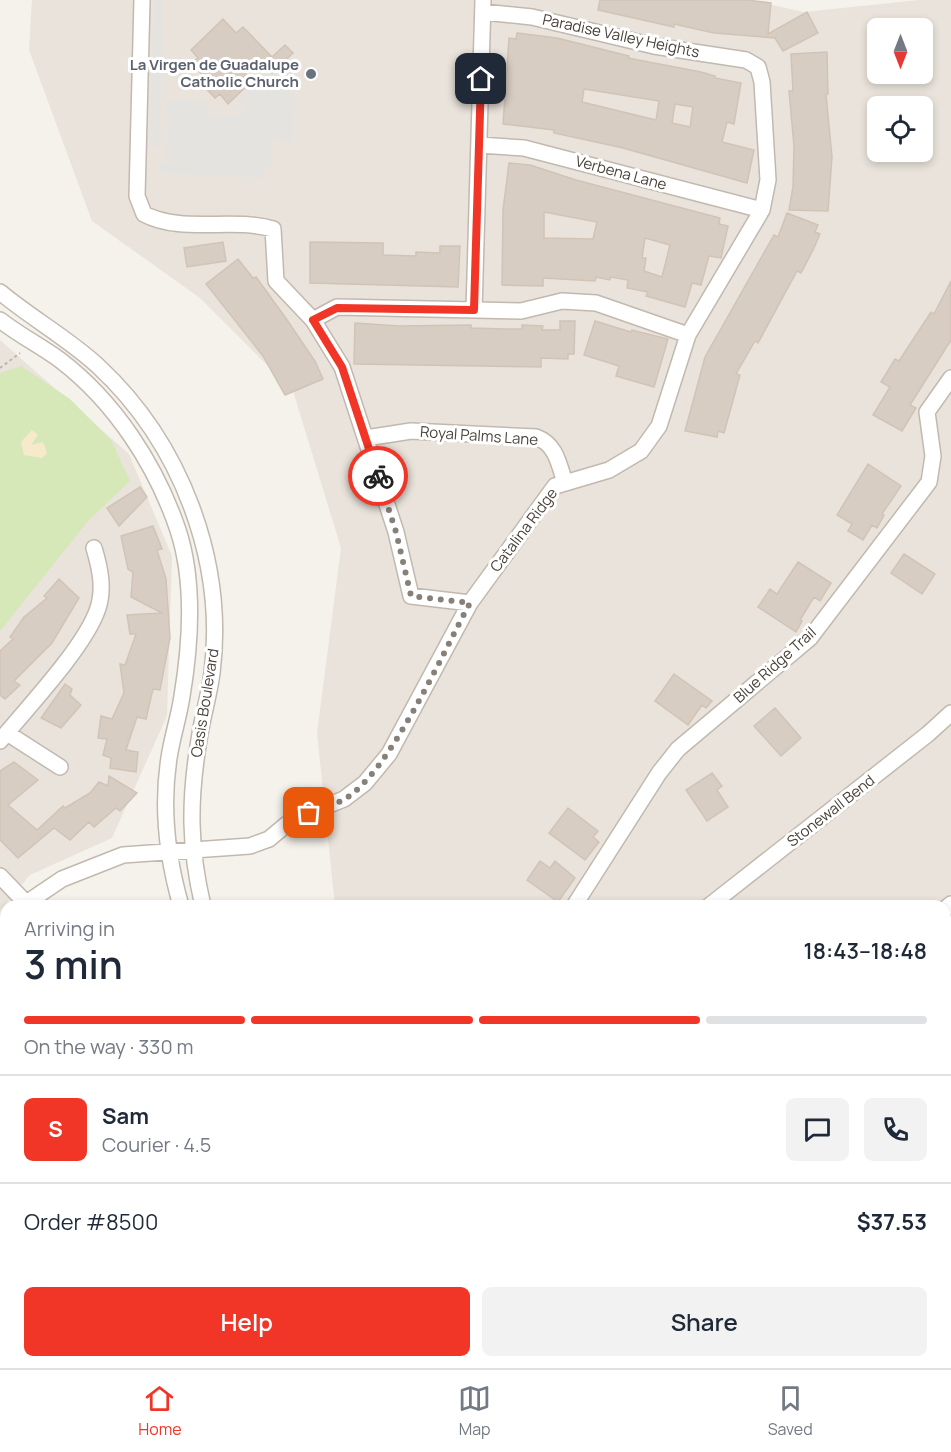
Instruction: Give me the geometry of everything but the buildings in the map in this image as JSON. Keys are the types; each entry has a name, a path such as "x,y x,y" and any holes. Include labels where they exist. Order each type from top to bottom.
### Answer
{"street":[{"path":"142,0 137,196 144,214 160,222 253,224 273,229 276,281 313,320 342,367 396,532 411,596 470,603"},
{"path":"474,310 483,6"},
{"name":"Paradise Valley Heights","path":"483,6 654,46 746,60 758,67"},
{"name":"Catalina Ridge","path":"30,900 62,879 123,855 250,846 269,839 286,825 309,813 344,800 365,783 388,754 470,603 555,486 609,470 641,451 659,426 688,335 762,210 768,180 762,82 758,67"},
{"name":"Verbena Lane","path":"479,145 524,148 762,210"},
{"name":"Oasis Boulevard","path":"0,292 97,365 138,411 172,462 194,513 207,557 216,614 212,674 192,788 192,849 202,900"},
{"path":"313,320 337,308 521,311 562,301 596,303 688,335"},
{"name":"Oasis Boulevard","path":"0,320 61,361 107,404 146,457 178,530 188,587 190,639 182,698 165,786 167,851 179,900"},
{"name":"Blue Ridge Trail","path":"578,900 659,773 678,749 810,639 929,482 933,456 927,412 951,378"},
{"name":"Royal Palms Lane","path":"366,438 411,431 536,437 548,441 555,453 565,483"},
{"path":"60,767 3,737 87,644 97,611 102,583 94,548"},
{"name":"Stonewall Bend","path":"717,900 928,734 951,713"},
{"path":"0,876 21,900"}],"path":[{"path":"0,368 20,353"}],"shaded area":[{"path":"32,0 749,0 804,12 919,0 951,0 951,900 334,900 317,733 341,548 293,391 200,298 92,221 29,50"},
{"path":"154,0 164,0 159,147 150,147"},
{"path":"286,69 297,78 285,87 295,90 294,142 271,141 271,169 265,169 265,178 158,173 159,163 166,163 167,100 208,102 209,115 239,116 244,108 236,99 261,75 270,84"},
{"path":"0,340 129,454 172,556 167,716 112,838 30,875 9,900 0,900"}],"green space":[{"path":"21,366 70,399 111,440 130,481 88,521 0,631 0,373"}],"sand":[{"path":"32,430 38,435 31,445 43,442 47,453 42,458 24,455 21,442"}],"way so far":[{"path":"309,813 344,800 365,783 388,754 470,603 411,596 396,532 378,476"}],"place":[{"name":"La Virgen de Guadalupe Catholic Church","path":"311,74"}],"route":[{"path":"378,476 342,367 313,320 337,308 474,310 481,79"}]}
